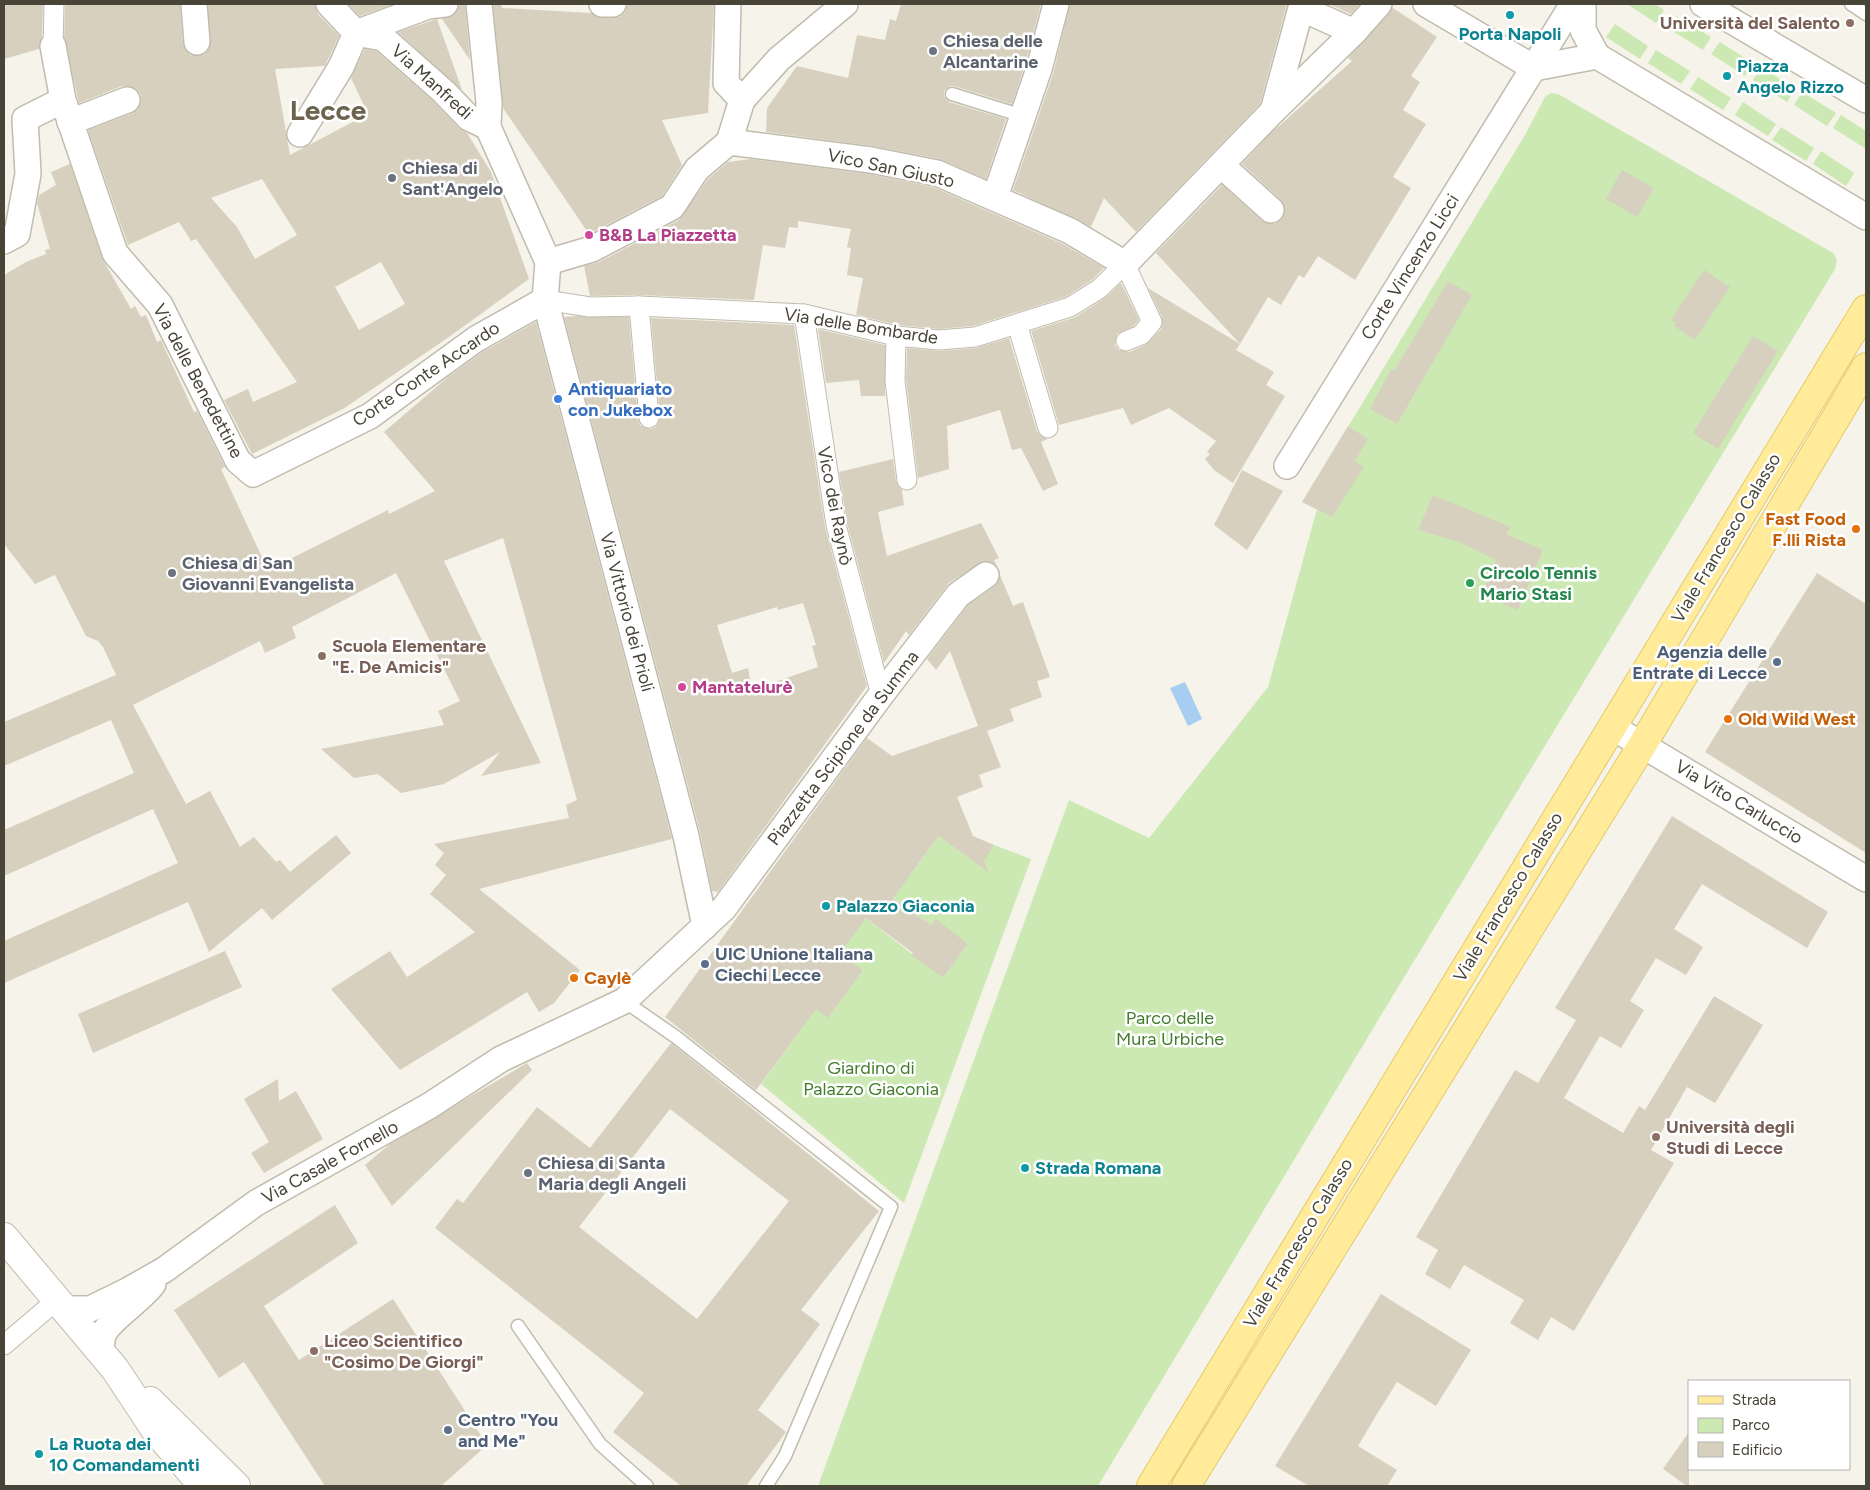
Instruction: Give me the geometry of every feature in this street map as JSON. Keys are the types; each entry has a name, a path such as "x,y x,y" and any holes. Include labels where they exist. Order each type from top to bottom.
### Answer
{"main road":[{"name":"Viale Francesco Calasso","path":"1151,1486 1866,309"},
{"name":"Viale Francesco Calasso","path":"1186,1486 1643,744 1866,367"}],"street":[{"path":"54,4 53,46 67,111"},
{"path":"194,4 197,42"},
{"path":"330,4 356,33"},
{"path":"300,134 341,67 356,33 428,6 445,4"},
{"path":"479,4 489,102 488,127 548,262 592,249 672,207 697,169 729,142 742,100 779,60 845,4"},
{"path":"602,4 613,4"},
{"path":"728,4 726,83 742,100"},
{"path":"995,197 1039,69 1056,4"},
{"name":"Via delle Bombarde","path":"545,300 590,307 638,306 804,314 896,336 939,340 975,337 1070,306 1099,289 1125,264 1273,111 1354,32 1379,4"},
{"path":"1426,4 1534,68 1597,56"},
{"path":"1534,68 1573,4"},
{"path":"1583,4 1583,30 1597,56 1866,216"},
{"path":"1703,4 1866,100"},
{"name":"Via delle Bombarde","path":"1273,111 1298,6 1354,32"},
{"name":"Via Manfredi","path":"356,33 383,38 444,92 469,118 488,127"},
{"name":"Corte Vincenzo Licci","path":"1287,466 1534,68"},
{"path":"4,241 17,234 28,174 25,119 127,100"},
{"name":"Via delle Benedettine","path":"67,111 115,252 160,305 238,461 253,474"},
{"name":"Vico San Giusto","path":"729,142 862,158 928,172 960,182 1070,231 1125,264"},
{"path":"1221,165 1271,210"},
{"name":"Via Vittorio dei Prioli","path":"548,262 545,300 686,836 705,926"},
{"path":"1125,264 1152,322 1141,335 1126,341"},
{"name":"Corte Conte Accardo","path":"253,474 370,416 476,339 545,300"},
{"path":"638,306 650,418"},
{"name":"Vico dei Raynò","path":"804,314 836,525 881,695"},
{"path":"1017,324 1048,428"},
{"path":"896,336 895,381 907,480"},
{"name":"Piazzetta Scipione da Summa","path":"624,1001 724,908 881,695 958,595 986,575"},
{"name":"Via Vito Carluccio","path":"1612,727 1866,879"},
{"name":"Via Casale Fornello","path":"60,1304 90,1308 164,1270 256,1204 429,1106 501,1060 624,1001"},
{"path":"4,1237 109,1361 236,1486"},
{"name":"Via Casale Fornello","path":"109,1361 100,1344 106,1330 145,1295 164,1270"},
{"path":"4,1345 60,1304"},
{"path":"109,1361 156,1431 203,1486"}],"lane":[{"path":"1851,4 1866,14"},
{"path":"952,94 1023,116"},
{"path":"624,1001 676,1037 891,1207 785,1456 766,1486"},
{"path":"518,1326 600,1444 646,1486"}],"green space":[{"path":"1627,4 1655,4 1664,10 1656,23"},
{"path":"1677,16 1711,37 1703,50 1669,29"},
{"path":"1615,24 1648,46 1640,59 1606,37"},
{"path":"1720,42 1753,63 1745,76 1711,54"},
{"path":"1656,50 1690,71 1681,84 1648,63"},
{"path":"1762,67 1795,89 1787,102 1753,80"},
{"path":"1698,77 1731,98 1723,110 1690,89"},
{"path":"1802,92 1836,113 1827,126 1794,105"},
{"name":"Parco delle Mura Urbiche","path":"1551,93 1558,94 1833,253 1837,260 1835,269 1386,1007 1098,1486 818,1486 1069,800 1149,838 1268,687 1317,509 1303,501 1525,135 1545,97"},
{"path":"1743,102 1776,124 1768,136 1735,115"},
{"path":"1841,115 1866,131 1866,149 1833,128"},
{"path":"1781,127 1814,148 1806,161 1772,140"},
{"path":"1821,151 1854,173 1846,186 1813,164"},
{"name":"Giardino di Palazzo Giaconia","path":"939,836 994,845 1031,859 904,1203 761,1084 801,1029 776,1009 755,964 828,1017 863,970 834,948 866,918 943,978 968,944 936,920 931,925 888,894 905,870 911,874"}],"water":[{"path":"1185,682 1202,719 1188,726 1170,688"}],"building":[{"path":"4,4 43,4 42,37 39,49 4,59"},
{"path":"65,4 180,4 183,44 190,55 198,56 205,54 210,48 208,4 315,4 318,14 339,36 325,66 275,69 290,155 368,114 351,78 365,49 376,51 434,102 459,128 467,133 491,172 529,279 449,337 343,409 252,454 224,400 248,389 253,402 297,382 196,239 191,241 179,222 128,245 88,130 133,113 138,109 141,95 136,89 122,86 79,103 64,38","holes":["262,179 297,235 255,259 237,227 211,198","381,262 405,304 359,330 335,287"]},
{"path":"348,4 393,4 360,16"},
{"path":"459,4 465,4 470,60 442,19 454,15"},
{"path":"493,4 501,4 502,8 591,13 602,18 620,17 625,12 627,4 714,4 708,113 662,120 682,165 662,196 589,234 503,108"},
{"path":"901,4 1041,4 1025,65 1012,104 954,86 950,86 944,91 944,96 949,102 1006,119 986,179 940,159 873,146 766,132 767,108 797,66 848,78 857,35 885,40 890,19 896,21"},
{"path":"1070,4 1287,4 1260,104 1136,232 1104,198 1091,227 1013,190 1053,74"},
{"path":"1329,4 1360,4 1351,14"},
{"path":"1393,8 1437,37 1411,76 1420,82 1403,110 1426,124 1393,177 1411,188 1355,280 1318,256 1304,278 1299,275 1281,305 1268,297 1240,344 1156,253 1222,185 1262,221 1275,224 1281,220 1285,212 1281,200 1242,164 1270,134 1352,61 1348,58"},
{"path":"437,19 462,90 398,32"},
{"path":"751,159 869,174 933,187 1063,244 1104,268 1092,280 1065,297 973,326 939,329 898,325 856,315 863,278 847,275 851,248 847,247 851,229 798,221 798,228 789,227 785,248 763,245 754,300 640,295 590,296 584,266 599,262 679,220 708,179 728,162"},
{"path":"70,164 102,258 131,309 135,306 141,317 146,315 157,342 161,340 194,412 197,411 225,467 221,469 268,570 388,510 389,514 435,491 384,432 448,377 484,351 536,322 672,839 479,889 580,970 554,1003 539,1012 527,992 400,1070 331,989 390,951 407,977 475,932 430,894 446,875 435,865 444,853 434,844 569,818 566,805 577,800 503,538 444,561 541,763 481,776 500,752 444,784 401,793 378,774 354,778 321,749 444,725 438,711 460,701 396,573 292,627 296,638 265,653 260,641 133,705 186,804 210,791 240,847 254,837 276,862 280,860 290,872 336,835 351,853 272,920 262,908 209,952 188,902 4,983 4,941 178,863 153,809 4,876 4,830 134,773 111,720 4,766 4,722 116,675 103,647 98,641 86,636 55,575 35,584 4,544 4,275 26,262 46,254 45,250 50,249 37,203 39,195 56,185 51,172"},
{"path":"1622,170 1654,188 1637,217 1606,199"},
{"path":"1704,270 1730,287 1695,340 1674,326 1676,323 1671,320"},
{"path":"1448,281 1472,295 1397,424 1370,409 1391,369 1394,371"},
{"path":"1121,283 1139,320 1134,326 1117,334 1115,345 1119,350 1130,352 1145,345 1161,329 1162,317 1148,288 1240,344 1236,350 1274,372 1266,385 1285,396 1233,483 1214,470 1205,459 1210,454 1207,452 1216,441 1169,408 1131,425 1123,408 1059,425 1031,331 1076,317 1105,298"},
{"path":"564,317 629,317 638,419 640,425 650,429 656,427 660,417 651,318 794,325 825,527 867,686 718,892 712,891 700,832","holes":["803,603 816,645 812,646 818,667 752,690 748,668 732,673 717,625 777,607 778,610"]},
{"path":"818,329 885,345 885,396 861,396 859,380 826,383"},
{"path":"1753,336 1778,351 1718,449 1693,433"},
{"path":"1009,338 1037,431 1047,439 1041,442 1058,484 1043,491 1021,448 1012,450 1000,410 947,426 949,469 918,478 906,380 907,348 940,351 976,348"},
{"path":"1348,426 1368,439 1355,461 1364,467 1332,517 1302,502"},
{"path":"893,459 896,481 902,490 904,505 878,512 887,556 981,523 999,558 994,560 997,566 991,562 984,561 949,583 909,635 906,631 884,663 847,523 839,472"},
{"path":"1242,470 1283,491 1247,550 1214,525"},
{"path":"1433,495 1511,527 1506,534 1543,550 1518,610 1482,595 1496,560 1459,542 1418,530"},
{"path":"1817,573 1866,604 1866,853 1705,752"},
{"name":"Palazzo Giaconia","path":"1000,575 1013,606 1023,602 1050,677 1037,681 1042,697 1010,709 1014,721 987,731 1001,767 979,775 983,787 957,797 973,836 994,845 984,861 989,873 939,836 893,898 931,925 936,919 968,944 943,978 911,955 913,953 866,918 840,953 863,970 828,1018 816,1009 756,1090 665,1017 867,738 892,756 978,726 950,651 936,670 927,659 968,605 995,586"},
{"path":"1672,816 1828,912 1807,948 1702,884 1674,929 1703,947 1686,975 1656,958 1630,1001 1644,1010 1621,1048 1600,1036 1564,1098 1623,1133 1639,1106 1645,1110 1714,996 1763,1025 1715,1103 1687,1087 1651,1150 1674,1163 1574,1331 1551,1317 1538,1340 1510,1323 1524,1300 1464,1265 1450,1289 1425,1274 1438,1250 1416,1237 1515,1070 1538,1083 1576,1020 1555,1008"},
{"path":"225,951 242,987 93,1053 78,1014"},
{"path":"671,1043 879,1211 801,1310 820,1324 758,1410 786,1432 746,1486 681,1486 613,1432 644,1393 435,1228 457,1199 463,1203 537,1107 590,1148","holes":["670,1109 789,1201 697,1319 579,1227"]},
{"path":"527,1063 532,1070 392,1206 365,1165 390,1144"},
{"path":"278,1079 279,1101 296,1091 323,1139 264,1173 251,1153 269,1142 244,1099"},
{"name":"Liceo Scientifico \"Cosimo De Giorgi\"","path":"335,1205 358,1243 264,1306 299,1360 393,1299 487,1445 441,1486 325,1486 244,1362 219,1378 174,1310"},
{"path":"1381,1294 1471,1350 1436,1406 1397,1382 1377,1414 1358,1446 1397,1470 1387,1486 1309,1486 1275,1466"},
{"path":"1688,1433 1689,1486 1663,1469"}],"place":[{"name":"Porta Napoli","path":"1510,15"},
{"name":"Università del Salento","path":"1850,23"},
{"name":"Chiesa delle Alcantarine","path":"933,51"},
{"name":"Piazza Angelo Rizzo","path":"1727,76"},
{"name":"Chiesa di Sant'Angelo","path":"392,178"},
{"name":"B&B La Piazzetta","path":"589,235"},
{"name":"Antiquariato con Jukebox","path":"558,399"},
{"name":"Fast Food F.lli Rista","path":"1856,529"},
{"name":"Chiesa di San Giovanni Evangelista","path":"172,573"},
{"name":"Circolo Tennis Mario Stasi","path":"1470,583"},
{"name":"Scuola Elementare \"E. De Amicis\"","path":"322,656"},
{"name":"Agenzia delle Entrate di Lecce","path":"1777,662"},
{"name":"Mantatelurè","path":"682,687"},
{"name":"Old Wild West","path":"1728,719"},
{"name":"Palazzo Giaconia","path":"826,906"},
{"name":"UIC Unione Italiana Ciechi Lecce","path":"705,964"},
{"name":"Caylè","path":"574,978"},
{"name":"Università degli Studi di Lecce","path":"1656,1137"},
{"name":"Strada Romana","path":"1025,1168"},
{"name":"Chiesa di Santa Maria degli Angeli","path":"528,1173"},
{"name":"Liceo Scientifico \"Cosimo De Giorgi\"","path":"314,1351"},
{"name":"Centro \"You and Me\"","path":"448,1430"},
{"name":"La Ruota dei 10 Comandamenti","path":"39,1454"}],"district":[{"name":"Lecce","path":"328,110"}]}
